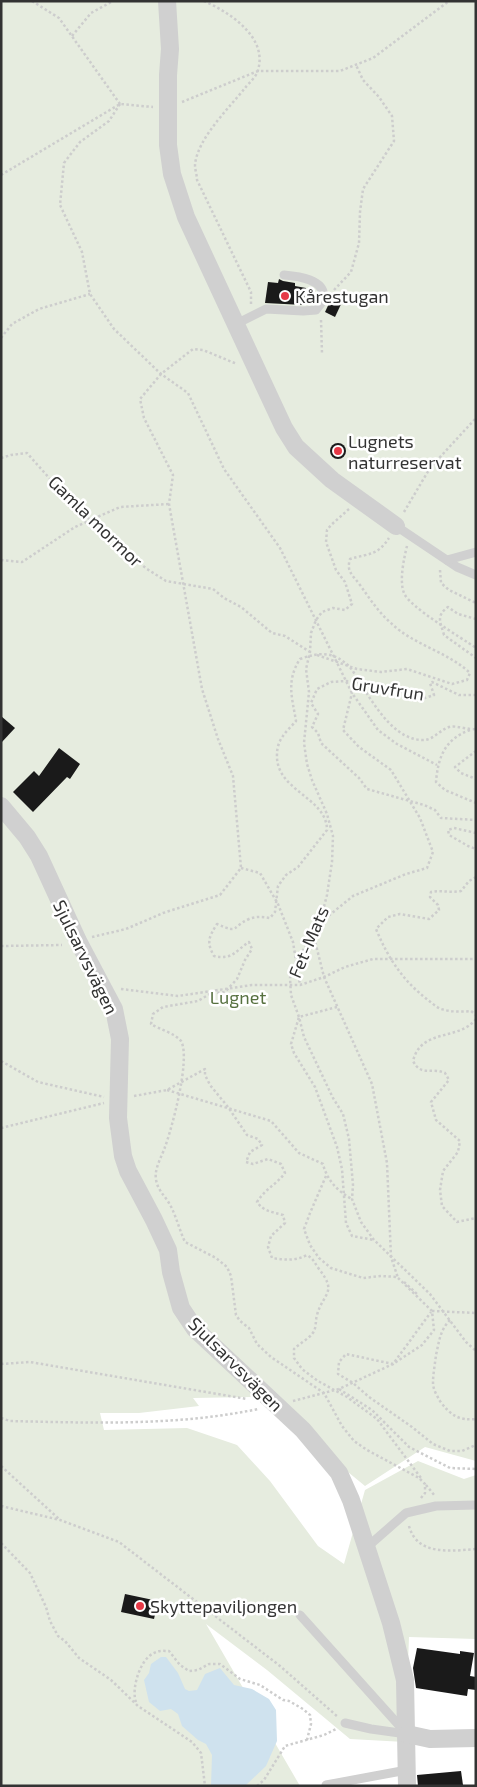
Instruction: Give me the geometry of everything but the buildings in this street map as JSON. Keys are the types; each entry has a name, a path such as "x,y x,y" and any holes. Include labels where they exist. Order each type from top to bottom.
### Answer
{"street":[{"path":"167,1 170,49 168,145 172,174 181,204 243,320 259,374 284,428 296,447 332,480 403,530"},
{"name":"Sjulsarvsvägen","path":"1,806 27,837 39,856 78,941 114,1009 118,1024 120,1068 119,1132 123,1156 128,1171 168,1250 171,1272 181,1308 196,1329 303,1430 339,1474 351,1500 406,1680 407,1778"},
{"path":"407,1734 430,1739 476,1738"}],"lane":[{"path":"243,320 266,309 303,312 316,310 323,300 322,292 317,284 306,277 284,275"},
{"path":"403,530 457,567 476,575"},
{"path":"447,560 476,552"},
{"path":"366,1548 408,1512 436,1506 476,1505"},
{"path":"300,1615 407,1734"},
{"path":"345,1723 407,1734"},
{"path":"326,1784 407,1778"}],"path":[{"path":"32,1 59,18 120,104"},
{"path":"72,36 91,13 113,1"},
{"path":"204,1 223,9 250,32 260,55 258,72 199,148 195,165 197,180 251,292 243,320"},
{"path":"1,175 120,104 168,108 258,72 340,71 373,58 449,1"},
{"path":"333,290 351,272 359,243 363,189 394,141 392,116 379,97 363,80 356,64"},
{"path":"120,104 109,121 80,142 64,163 60,205 82,252 90,294 114,329 162,374 188,393 224,469 280,548 352,693 378,730 397,744 437,765"},
{"path":"1,338 12,324 39,310 90,294"},
{"path":"321,313 322,353"},
{"path":"78,941 126,929 163,913 220,895 241,868 233,776 218,739 202,689 183,585 169,504 173,475 144,418 140,399 162,374 193,349 204,350 259,374"},
{"path":"476,418 430,468 403,515 402,569 404,594 419,609 476,648"},
{"name":"Gamla mormor","path":"1,458 11,454 27,453 66,497 106,535 123,544 134,559 147,569 166,581 213,589 224,598 241,607 272,633 285,636 310,654 315,654 350,667 380,672 407,669 452,684 467,680 470,673 463,666 430,649 392,625 374,605 352,575 348,566 350,558 373,553 381,549 403,530"},
{"path":"316,620 322,612 333,608 346,610 352,604 345,582 336,570 326,542 327,530 349,510 363,503"},
{"path":"1,560 22,562 75,528 120,507 169,504"},
{"path":"447,560 440,570 441,583 449,590 476,603"},
{"path":"476,619 458,614 448,607 442,612 440,617 444,635 476,658"},
{"name":"Fet-Mats","path":"316,620 311,633 310,654 306,669 309,692 304,743 312,780 327,814 334,836 327,895 320,922 296,962 290,978 291,995 304,1037 333,1098 343,1114 349,1139 353,1185 352,1199 361,1222 374,1240 430,1294 466,1342 476,1352"},
{"path":"310,654 300,659 290,679 296,721 282,737 277,748 276,757 283,777 319,809 327,822 326,830 298,867 286,875 278,886 275,912 270,918 255,917 236,929 230,930 216,924 210,935 210,948 214,956 226,958 249,942 252,949 231,988 220,993 213,992 198,1001 163,1007 153,1014 152,1024 180,1040 183,1048 180,1093 155,1178 160,1191 168,1202 185,1242 216,1258 227,1267 231,1276 236,1315 248,1328 257,1344 271,1357 324,1393 342,1426 354,1441 375,1455 419,1478 425,1484 425,1493 408,1512 407,1517 410,1530 418,1542 427,1548 437,1550 476,1549"},
{"path":"315,654 333,655 350,667 385,719 401,732 413,738 423,740 434,737 449,727 471,730"},
{"name":"Gruvfrun","path":"476,695 460,695 432,682 430,684 434,695 425,698 376,685 346,681 331,682 317,690 311,703 318,714 312,727 318,733 321,742 359,778 367,789 408,799 435,810 441,818 476,820"},
{"path":"320,922 353,896 406,874 427,868 433,852 420,818 392,770 359,747 343,730 352,693"},
{"path":"476,728 447,744 437,765 436,782 445,790 476,803"},
{"path":"476,751 454,767 461,773 476,779"},
{"path":"476,833 454,828 448,830 449,835 476,849"},
{"path":"241,868 260,873 276,901 293,942 300,985"},
{"path":"476,877 469,881 461,891 450,893 441,890 431,892 430,897 438,905 439,910 429,919 400,914 388,917 376,930 390,960 403,978 440,1008 459,1012 471,1011 476,1015"},
{"path":"312,933 324,977 372,1084 387,1163 392,1257 397,1277"},
{"path":"2,946 60,946"},
{"path":"104,987 178,996 252,985 300,985 346,967 373,959 476,959"},
{"path":"337,1007 299,1017 291,1044 294,1054 316,1087 328,1119 342,1169 346,1223 352,1236 374,1240"},
{"path":"476,1019 472,1024 459,1032 444,1034 430,1039 415,1052 412,1061 416,1068 425,1071 438,1070 445,1073 449,1080 431,1102 436,1120 460,1141 458,1152 443,1170 440,1190 442,1206 457,1222 476,1218"},
{"path":"1,1060 38,1082 118,1100"},
{"path":"1,1128 167,1090 205,1068 205,1075 210,1084 247,1135 258,1139 262,1145 250,1152 246,1162 253,1164 268,1159 281,1164 285,1173 282,1178 264,1192 257,1202 260,1207 283,1215 285,1223 271,1236 268,1247 272,1258 283,1260 300,1259 307,1255 314,1259 315,1264 327,1279 329,1289 319,1308 316,1326 312,1334 294,1349 294,1358 302,1369 318,1382 347,1398 377,1419 433,1494 441,1500"},
{"path":"167,1090 271,1120 299,1153 323,1164 326,1176 343,1194 352,1199"},
{"path":"1,1418 10,1421 139,1423 225,1416 339,1389 393,1364 422,1345 434,1330 432,1311 410,1286 397,1277 364,1278 331,1268 319,1258 310,1245 304,1229 326,1176"},
{"path":"432,1311 476,1313"},
{"path":"393,1364 432,1311"},
{"path":"450,1320 443,1327 439,1340 433,1385 442,1402 454,1416 465,1420 476,1419"},
{"path":"393,1364 346,1354 339,1362 338,1374 353,1383 433,1444 450,1451 462,1451 476,1446"},
{"path":"1,1364 30,1362 248,1400"},
{"path":"339,1389 372,1410 409,1447 450,1468 476,1469"},
{"path":"1,1466 60,1520"},
{"path":"1,1506 60,1520 119,1542 280,1666 345,1723 340,1728 285,1746 264,1780 258,1786"},
{"path":"1,1543 30,1573 58,1636 65,1641 79,1658 111,1680 138,1706 192,1742 201,1753 205,1786"},
{"path":"136,1703 133,1695 144,1661 152,1653 169,1651 180,1665 189,1671 198,1670 209,1664 220,1664 240,1679 260,1685 283,1700 289,1701 303,1709 310,1716 311,1724 307,1740"}],"green space":[{"name":"Lugnet","path":"1,1 476,1 476,1461 425,1447 365,1486 259,1399 251,1397 193,1398 199,1406 139,1413 100,1413 104,1430 187,1428 237,1445 270,1481 318,1546 344,1564 365,1490 418,1461 464,1479 476,1475 476,1639 409,1637 405,1742 350,1739 267,1670 206,1624 300,1786 1,1786"}],"water":[{"path":"161,1657 166,1657 178,1673 185,1689 189,1691 197,1690 205,1674 220,1668 234,1685 252,1689 269,1699 276,1710 277,1741 266,1766 245,1786 211,1786 212,1755 206,1744 198,1740 182,1726 178,1714 171,1709 160,1711 149,1702 144,1680 149,1673 151,1664"}],"place":[{"name":"Kårestugan","path":"285,296"},
{"name":"Lugnets naturreservat","path":"338,451"},
{"name":"Skyttepaviljongen","path":"140,1606"}]}
